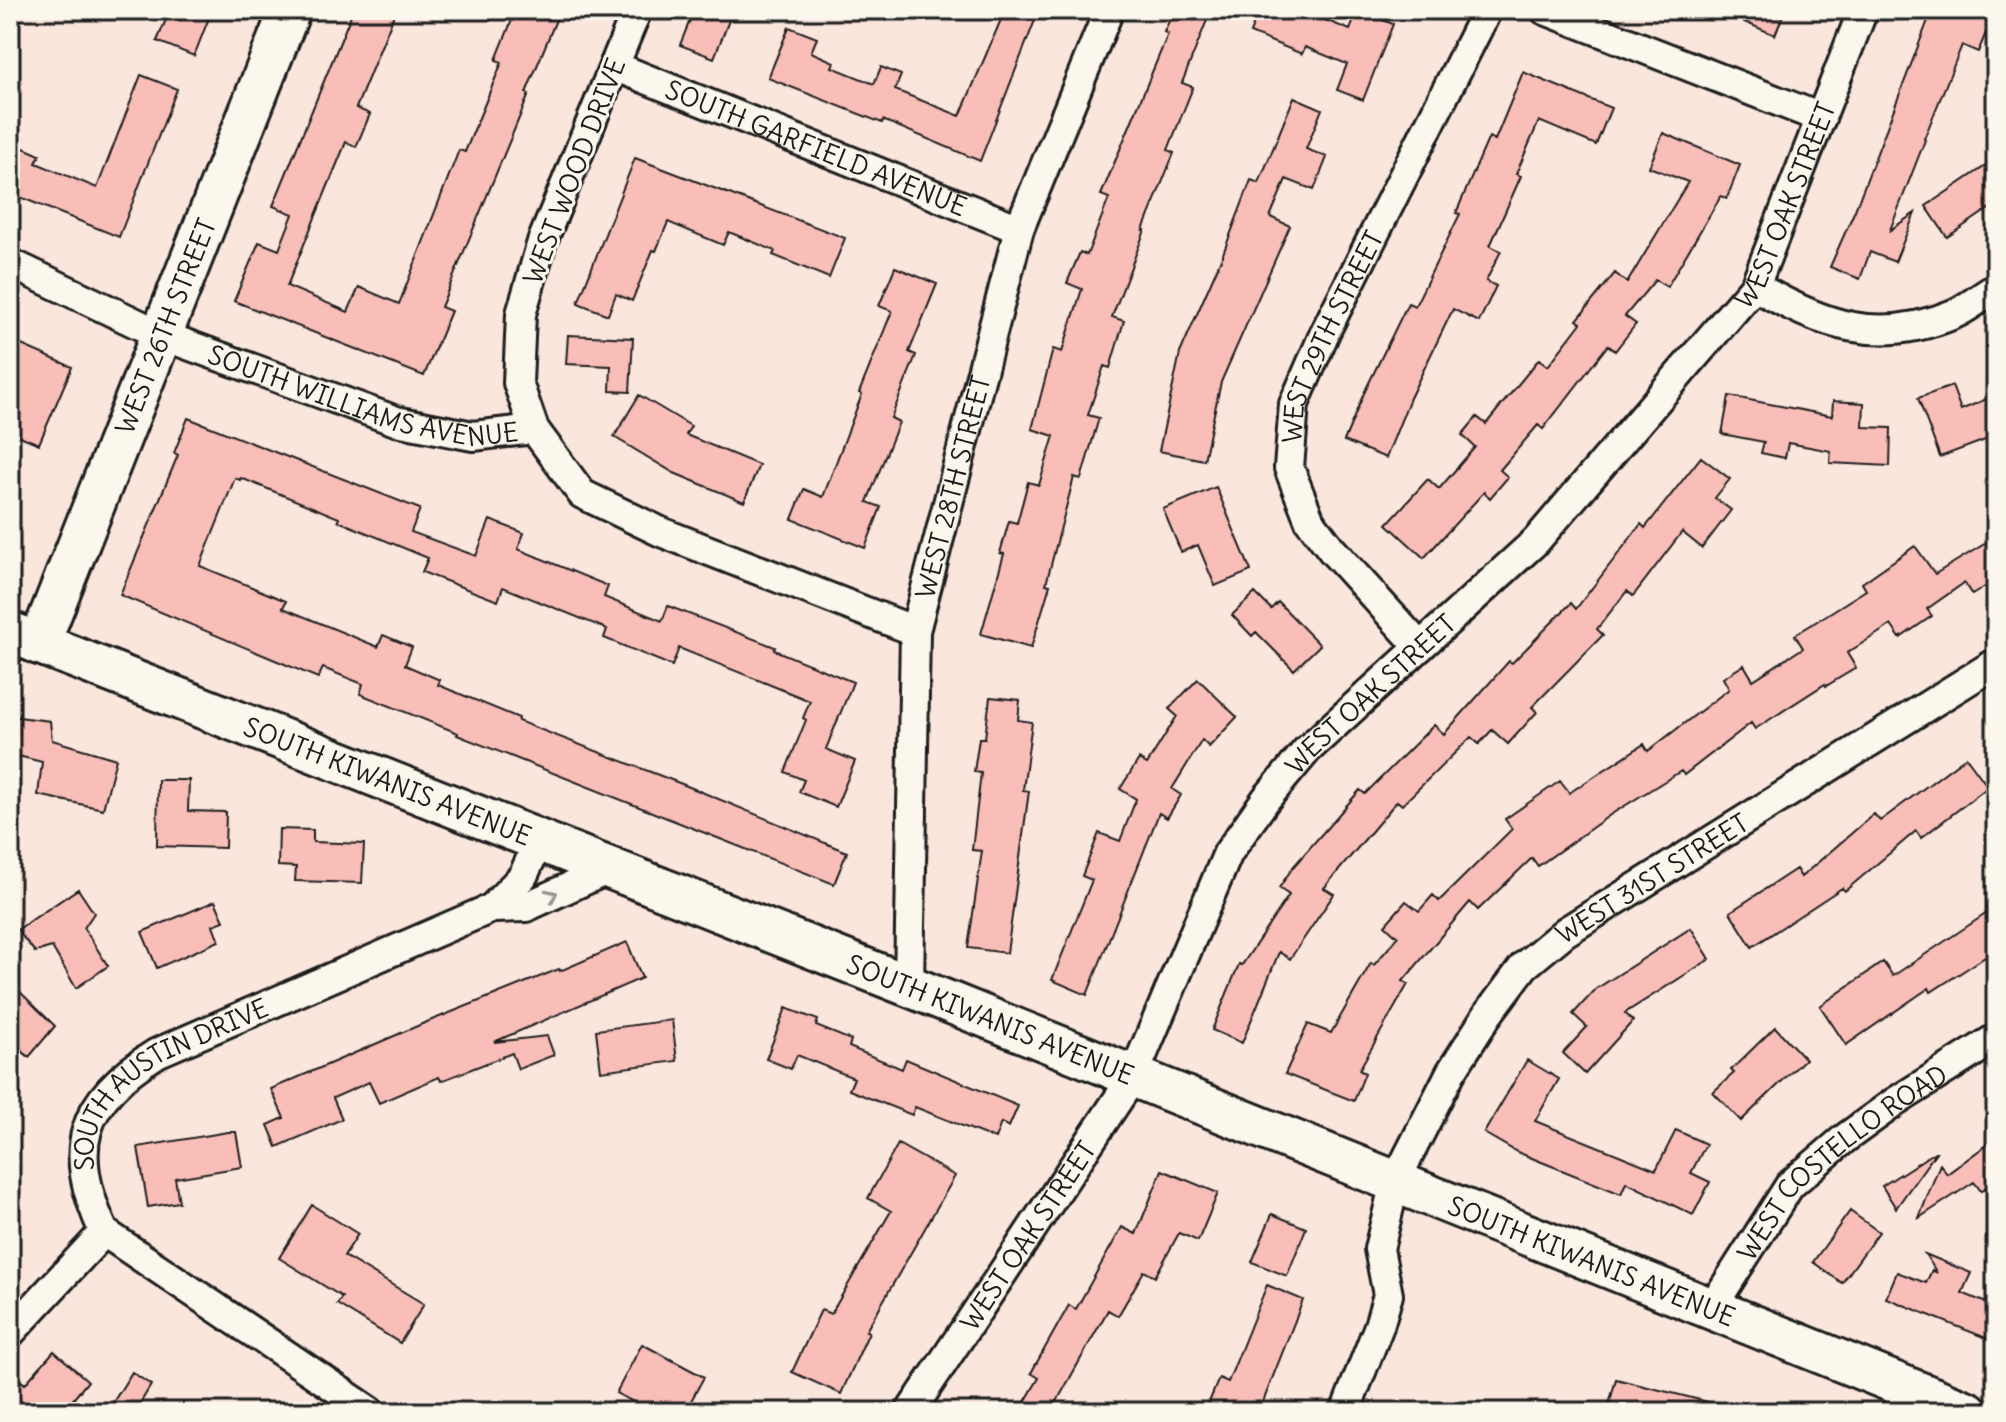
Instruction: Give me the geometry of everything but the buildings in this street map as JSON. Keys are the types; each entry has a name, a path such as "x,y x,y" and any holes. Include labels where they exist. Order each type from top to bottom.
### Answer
{"main road":[{"name":"WEST 26TH STREET","path":"25,638 161,335 290,10"},
{"name":"SOUTH KIWANIS AVENUE","path":"25,638 909,986 1968,1412"}],"street":[{"name":"WEST WOOD DRIVE","path":"534,429 518,383 521,314 542,242 637,10"},
{"name":"WEST 28TH STREET","path":"909,986 915,631 1019,229 1109,10"},
{"name":"WEST 29TH STREET","path":"1420,647 1332,550 1310,521 1289,468 1294,404 1326,330 1487,10"},
{"path":"1545,10 1821,118"},
{"name":"WEST OAK STREET","path":"910,1412 1133,1077 1228,853 1266,799 1307,750 1536,541 1755,286 1863,10"},
{"name":"SOUTH GARFIELD AVENUE","path":"614,66 1019,229"},
{"name":"SOUTH WILLIAMS AVENUE","path":"10,263 161,335 396,421 473,436 534,429 582,494 661,532 915,631"},
{"path":"1755,286 1830,323 1865,329 1904,329 1955,314 1996,288"},
{"name":"WEST 31ST STREET","path":"1345,1412 1388,1295 1379,1249 1395,1182 1451,1072 1524,966 1565,932 1996,663"},
{"name":"SOUTH AUSTIN DRIVE","path":"492,908 523,876 539,841"},
{"name":"SOUTH AUSTIN DRIVE","path":"104,1232 91,1202 83,1171 84,1134 102,1100 128,1071 157,1053 492,908 526,907 609,869"},
{"name":"WEST COSTELLO ROAD","path":"1711,1309 1790,1185 1882,1111 1996,1038"},
{"path":"10,1333 104,1232 371,1412"}]}
